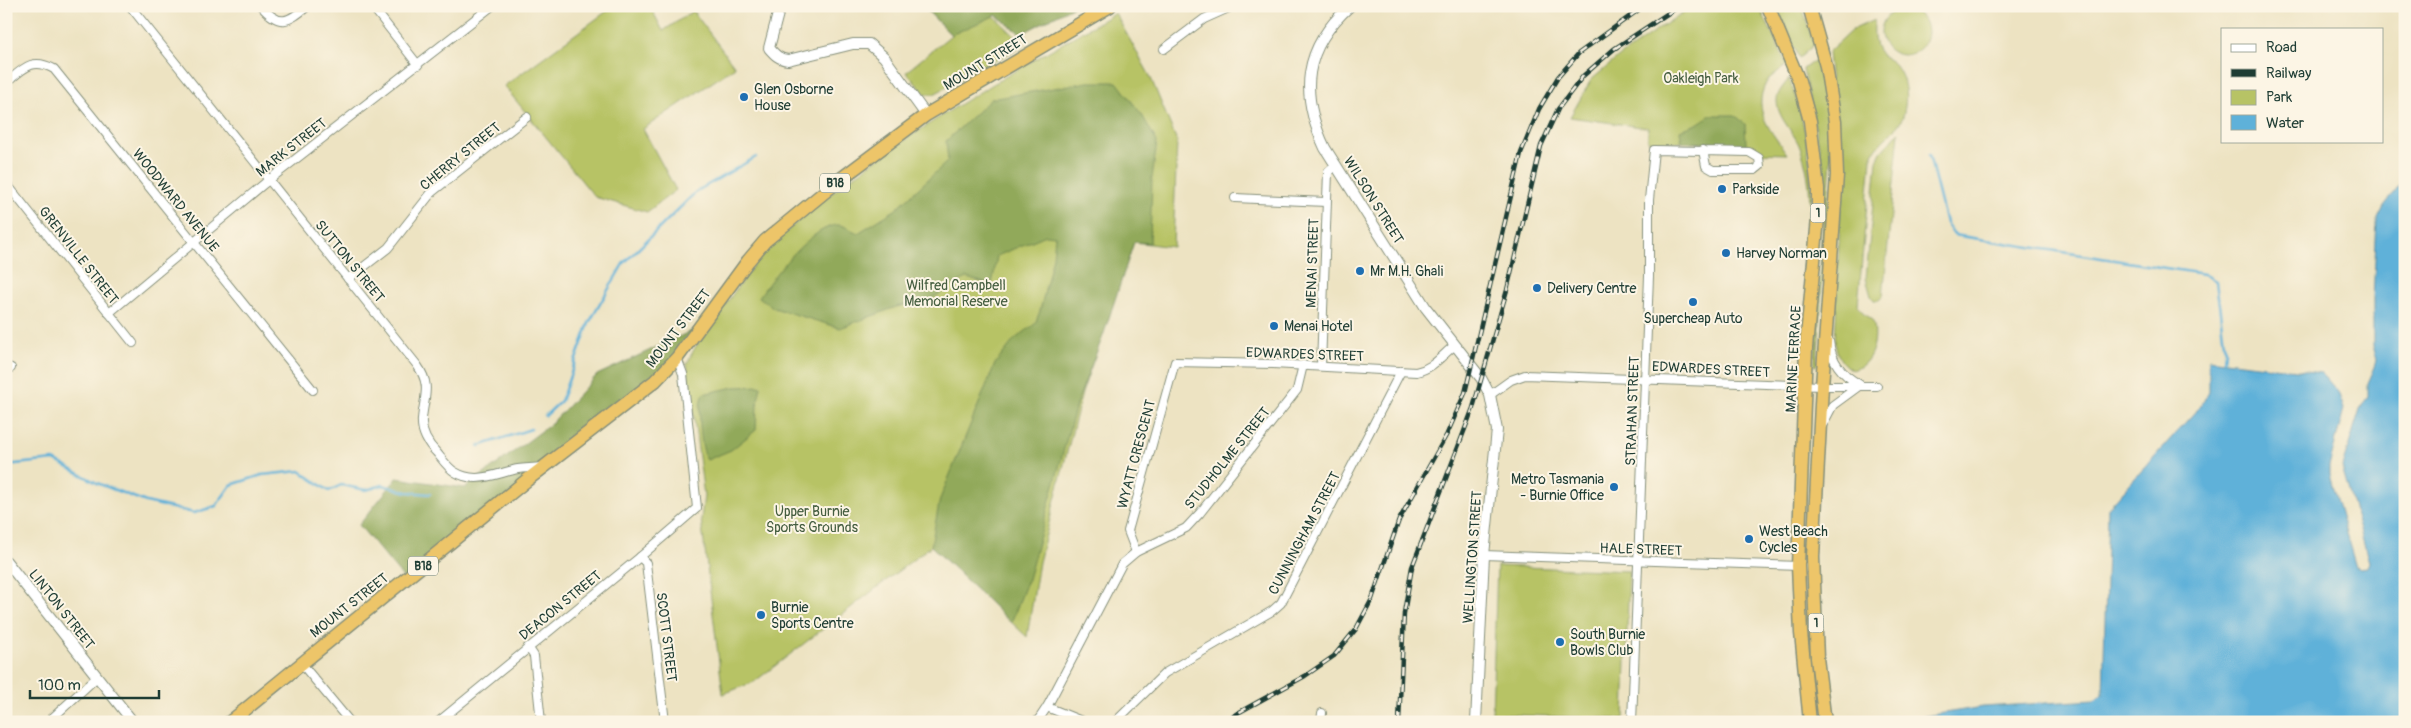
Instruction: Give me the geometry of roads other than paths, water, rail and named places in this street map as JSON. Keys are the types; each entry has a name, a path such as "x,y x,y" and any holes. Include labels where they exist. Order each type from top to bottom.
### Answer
{"highway":[{"name":"MOUNT STREET","path":"230,722 301,662 543,467 655,381 677,358 748,261 765,241 876,150 926,115 1110,6"},
{"name":"MARINE TERRACE","path":"1768,6 1799,81 1810,121 1818,189 1818,218 1806,348 1798,566 1801,632 1810,722"},
{"name":"1","path":"1809,6 1826,66 1835,122 1838,176 1822,386 1813,557 1817,658 1824,722"}],"street":[{"name":"SUTTON STREET","path":"130,6 424,375 427,388 422,431 431,447 455,472 469,478 481,479 518,469 543,467"},
{"path":"261,6 268,14 279,21 289,21 308,6"},
{"path":"372,6 418,65"},
{"name":"MARK STREET","path":"109,313 269,180 492,6"},
{"path":"780,6 769,48 780,59 788,60 853,44 869,44 884,57 926,115"},
{"path":"1164,49 1204,19 1233,6"},
{"name":"WILSON STREET","path":"1350,6 1334,22 1321,42 1313,63 1308,89 1315,126 1336,165 1410,285 1477,372 1490,396"},
{"name":"WOODWARD AVENUE","path":"6,83 33,63 44,64 54,70 312,390"},
{"name":"CHERRY STREET","path":"348,279 388,248 432,192 527,117"},
{"name":"STRAHAN STREET","path":"1632,722 1645,379 1649,200 1654,150 1702,150 1750,152 1759,158 1760,166 1755,170 1713,170 1706,166 1702,150"},
{"name":"MENAI STREET","path":"1321,366 1328,172 1336,165"},
{"name":"GRENVILLE STREET","path":"6,183 133,344"},
{"path":"6,197 13,192"},
{"path":"1235,198 1326,202"},
{"path":"1819,432 1833,406 1861,385 1846,378 1838,368 1829,345 1827,323"},
{"name":"EDWARDES STREET","path":"1175,362 1303,365 1401,371 1426,370 1455,345"},
{"name":"DEACON STREET","path":"438,722 698,508 683,374 677,358"},
{"name":"WYATT CRESCENT","path":"1136,552 1128,531 1175,362"},
{"name":"STUDHOLME STREET","path":"1037,722 1048,707 1122,564 1136,552 1186,528 1200,513 1297,390 1303,365"},
{"name":"CUNNINGHAM STREET","path":"1115,722 1165,673 1272,611 1281,603 1401,371"},
{"name":"EDWARDES STREET","path":"1490,396 1511,380 1525,375 1806,386 1877,386"},
{"name":"WELLINGTON STREET","path":"1476,722 1484,555 1497,430 1490,396"},
{"name":"HALE STREET","path":"1484,555 1639,562 1798,566"},
{"name":"SCOTT STREET","path":"640,557 646,563 665,722"},
{"name":"LINTON STREET","path":"6,561 132,722"},
{"path":"528,647 534,656 541,722"},
{"path":"301,662 350,722"},
{"path":"48,722 97,677"},
{"path":"1048,707 1084,722"},
{"path":"1321,722 1322,713"}],"water":[{"path":"2405,179 2405,722 1915,722 1925,716 1983,707 2094,700 2103,695 2108,508 2202,404 2209,391 2209,359 2321,373 2338,392 2344,409 2329,466 2329,475 2355,564 2357,568 2367,567 2369,562 2342,467 2360,409 2368,396 2368,383 2377,359 2373,346 2373,299 2377,220 2384,206"}],"waterway":[{"path":"1929,155 1946,223 1954,235 2204,274 2216,281 2225,351 2224,360"},
{"path":"545,416 561,401 589,323 623,264 697,191 756,157"},
{"path":"479,446 531,429"},
{"path":"6,465 54,460 97,483 146,502 194,513 216,506 231,485 262,475 300,471 329,491 341,485 366,490 383,485 407,492 430,494"}],"railway":[{"path":"1227,722 1236,714 1305,676 1334,656 1356,629 1372,599 1399,520 1447,434 1465,393 1521,153 1539,109 1558,77 1579,53 1644,6"},
{"path":"1399,722 1404,613 1412,567 1473,408 1507,290 1541,146 1558,109 1583,76 1614,49 1679,6"}],"place":[{"name":"Glen Osborne House","path":"744,97"},
{"name":"Parkside","path":"1722,189"},
{"name":"Harvey Norman","path":"1726,253"},
{"name":"Mr M.H. Ghali","path":"1360,271"},
{"name":"Delivery Centre","path":"1537,288"},
{"name":"Supercheap Auto","path":"1693,302"},
{"name":"Menai Hotel","path":"1274,326"},
{"name":"Metro Tasmania - Burnie Office","path":"1614,487"},
{"name":"West Beach Cycles","path":"1749,539"},
{"name":"Burnie Sports Centre","path":"761,615"},
{"name":"South Burnie Bowls Club","path":"1560,642"}],"park label":[{"name":"Oakleigh Park","path":"1701,78"},
{"name":"Wilfred Campbell Memorial Reserve","path":"956,294"},
{"name":"Upper Burnie Sports Grounds","path":"812,520"}]}
